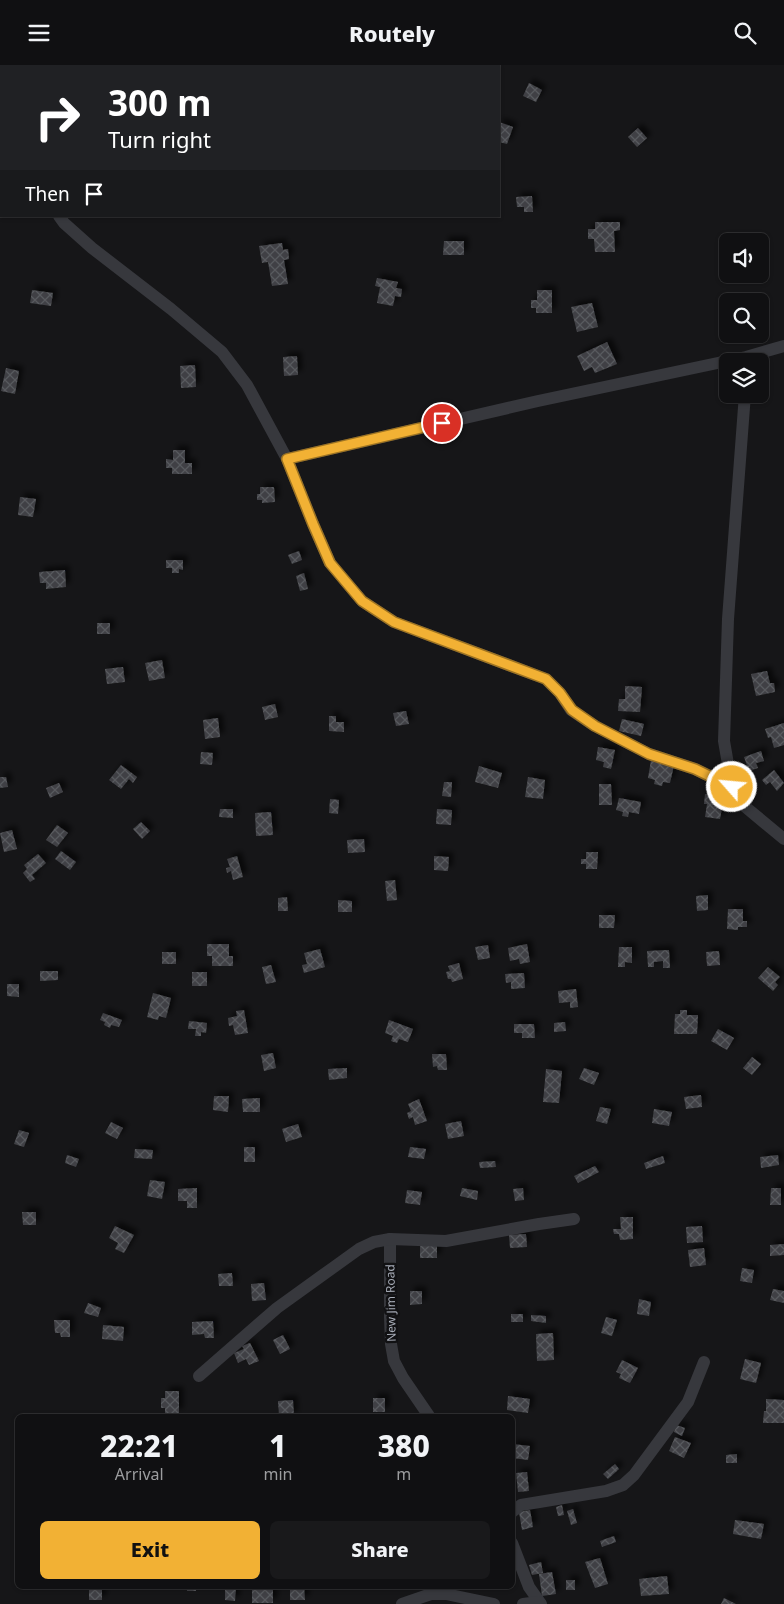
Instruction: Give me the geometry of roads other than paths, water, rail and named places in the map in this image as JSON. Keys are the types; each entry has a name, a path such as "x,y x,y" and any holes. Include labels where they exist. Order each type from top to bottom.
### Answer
{"street":[{"path":"60,217 92,247 222,352 247,385 287,459 330,563 362,601 394,622 546,679 560,693 572,710 595,726 649,754 695,769 732,787"},
{"path":"764,353 784,346"},
{"path":"287,459 538,401 719,364"},
{"path":"743,403 728,619 724,741 732,787 743,805 784,839"},
{"path":"199,1376 278,1307 359,1249 374,1242 390,1239 446,1241 574,1219"},
{"name":"New Jim Road","path":"390,1239 390,1326 394,1361 427,1414"},
{"path":"515,1510 521,1505 586,1495 623,1485 634,1475 688,1402 704,1362"},
{"path":"515,1551 529,1587 540,1603"},
{"path":"402,1604 431,1594 446,1594 494,1604"},
{"path":"523,1604 540,1603"}]}
